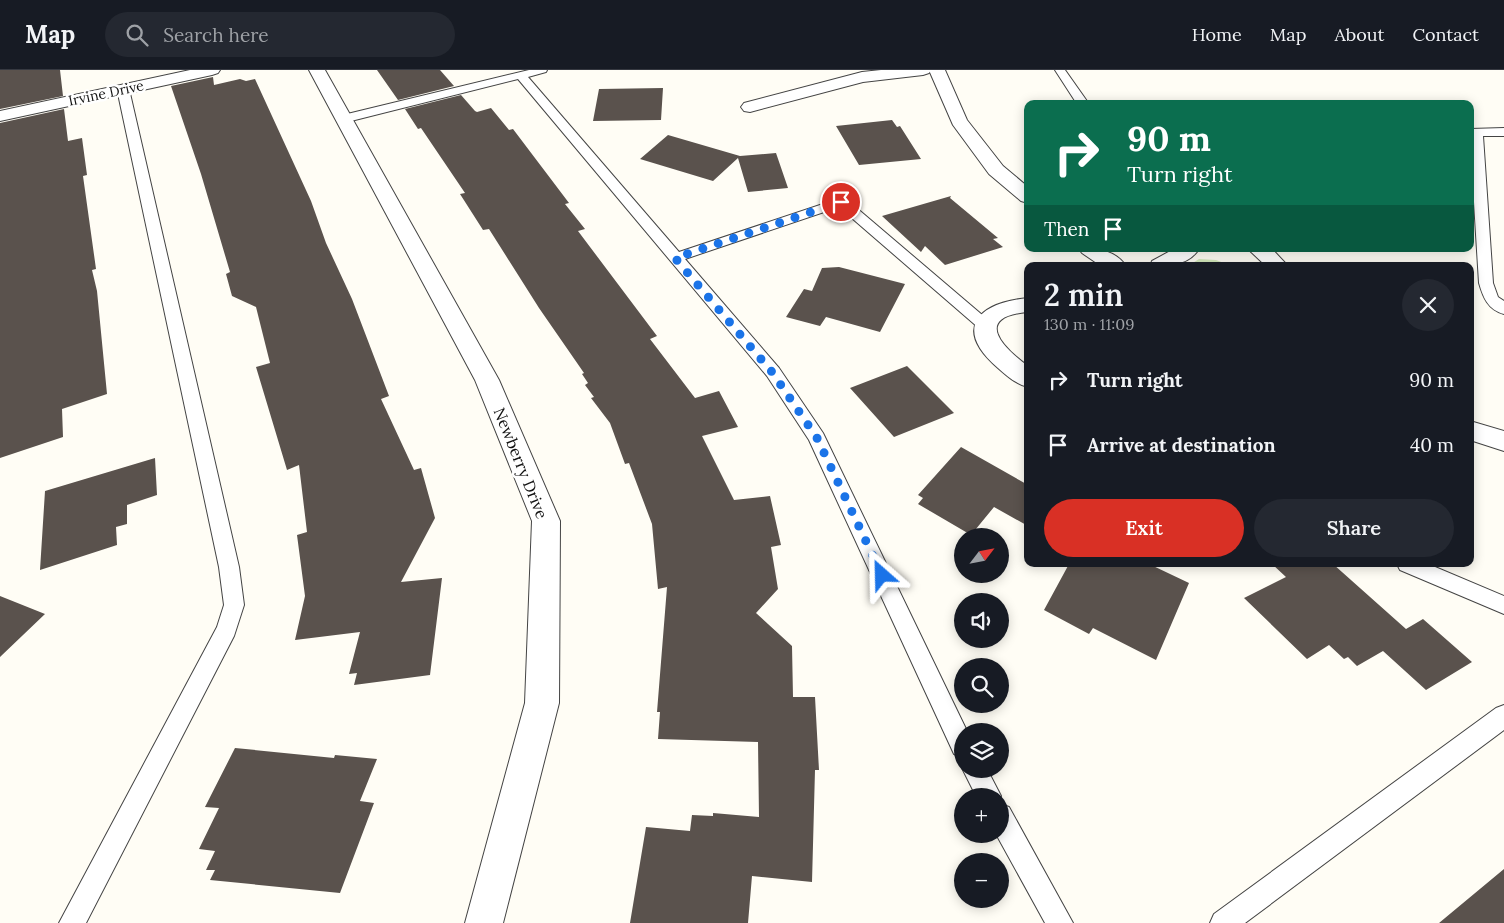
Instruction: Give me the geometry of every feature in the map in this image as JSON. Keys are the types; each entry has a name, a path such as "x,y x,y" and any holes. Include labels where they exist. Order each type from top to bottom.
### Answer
{"street":[{"name":"Irvine Drive","path":"0,116 212,70"},
{"name":"Newberry Drive","path":"316,70 487,380 546,520 542,703 484,923"},
{"path":"750,107 862,77 923,70"},
{"path":"937,70 959,121 996,170 1024,194"},
{"path":"1094,252 1109,262"},
{"path":"1167,262 1184,252"},
{"path":"1263,252 1274,262"},
{"path":"1024,306 1002,309 992,316 986,325 986,336 991,347 1024,376"},
{"path":"1474,431 1504,441"}],"lane":[{"path":"343,119 542,70"},
{"path":"1060,70 1080,100"},
{"path":"520,75 772,372 817,438 954,729"},
{"path":"72,923 227,629 234,605 229,567 123,89"},
{"path":"1474,133 1504,132"},
{"path":"1474,145 1486,283 1491,299 1504,309"},
{"path":"675,258 841,202 986,325"},
{"path":"1414,567 1504,605"},
{"path":"1223,923 1504,716"},
{"path":"1009,832 1060,923"}],"green space":[{"path":"1199,259 1221,262 1194,262"}],"building":[{"path":"0,70 60,70 63,96 0,109"},
{"path":"377,70 440,70 454,86 398,100"},
{"path":"213,77 214,85 240,79 246,81 255,79 311,201 326,243 352,299 389,396 381,399 414,470 421,468 435,518 401,582 442,578 430,675 354,685 357,673 349,674 360,632 295,640 305,596 297,535 307,532 299,465 287,470 256,367 270,363 256,307 232,296 226,274 230,272 201,174 171,86"},
{"path":"663,88 661,120 593,121 599,89"},
{"path":"461,95 475,111 491,108 509,130 513,129 569,203 565,204 585,229 578,231 657,336 650,339 695,398 719,391 738,427 702,436 734,500 770,496 781,545 771,547 778,589 756,613 792,646 793,697 815,697 819,770 815,770 812,882 752,876 748,923 630,923 646,827 690,831 692,815 713,816 713,813 759,817 758,742 658,739 660,712 657,712 667,587 658,589 652,524 629,463 625,464 610,423 591,398 594,397 585,385 588,383 582,374 584,373 539,308 489,229 483,230 460,194 465,193 421,128 418,129 405,109"},
{"path":"64,109 68,141 82,138 87,175 83,176 96,269 92,270 97,291 107,394 62,409 63,437 0,458 0,123"},
{"path":"892,120 897,127 900,126 921,159 859,165 836,126"},
{"path":"668,135 740,156 776,153 788,188 748,192 738,158 713,181 640,159"},
{"path":"951,196 950,198 998,238 993,239 1003,247 945,265 925,246 921,252 882,216"},
{"path":"839,267 905,284 880,332 826,317 820,326 786,317 804,289 812,291 822,268"},
{"path":"907,366 954,413 894,437 850,388"},
{"path":"961,447 1024,483 1024,524 994,507 977,528 959,528 918,504 923,498 918,495"},
{"path":"155,458 157,495 127,505 127,524 116,527 117,545 40,570 45,491"},
{"path":"1067,567 1155,567 1189,583 1156,660 1093,628 1089,634 1044,610"},
{"path":"1275,567 1336,567 1406,629 1423,619 1472,662 1426,690 1383,651 1357,666 1348,657 1344,659 1329,645 1307,659 1244,598 1286,577"},
{"path":"0,596 45,614 0,657"},
{"path":"235,748 334,758 335,755 377,759 360,801 374,803 340,893 210,880 215,870 206,870 215,851 199,849 219,808 205,807"},
{"path":"1504,869 1504,923 1439,923"}],"route":[{"path":"841,202 675,258 772,372 817,438 882,575"}]}
